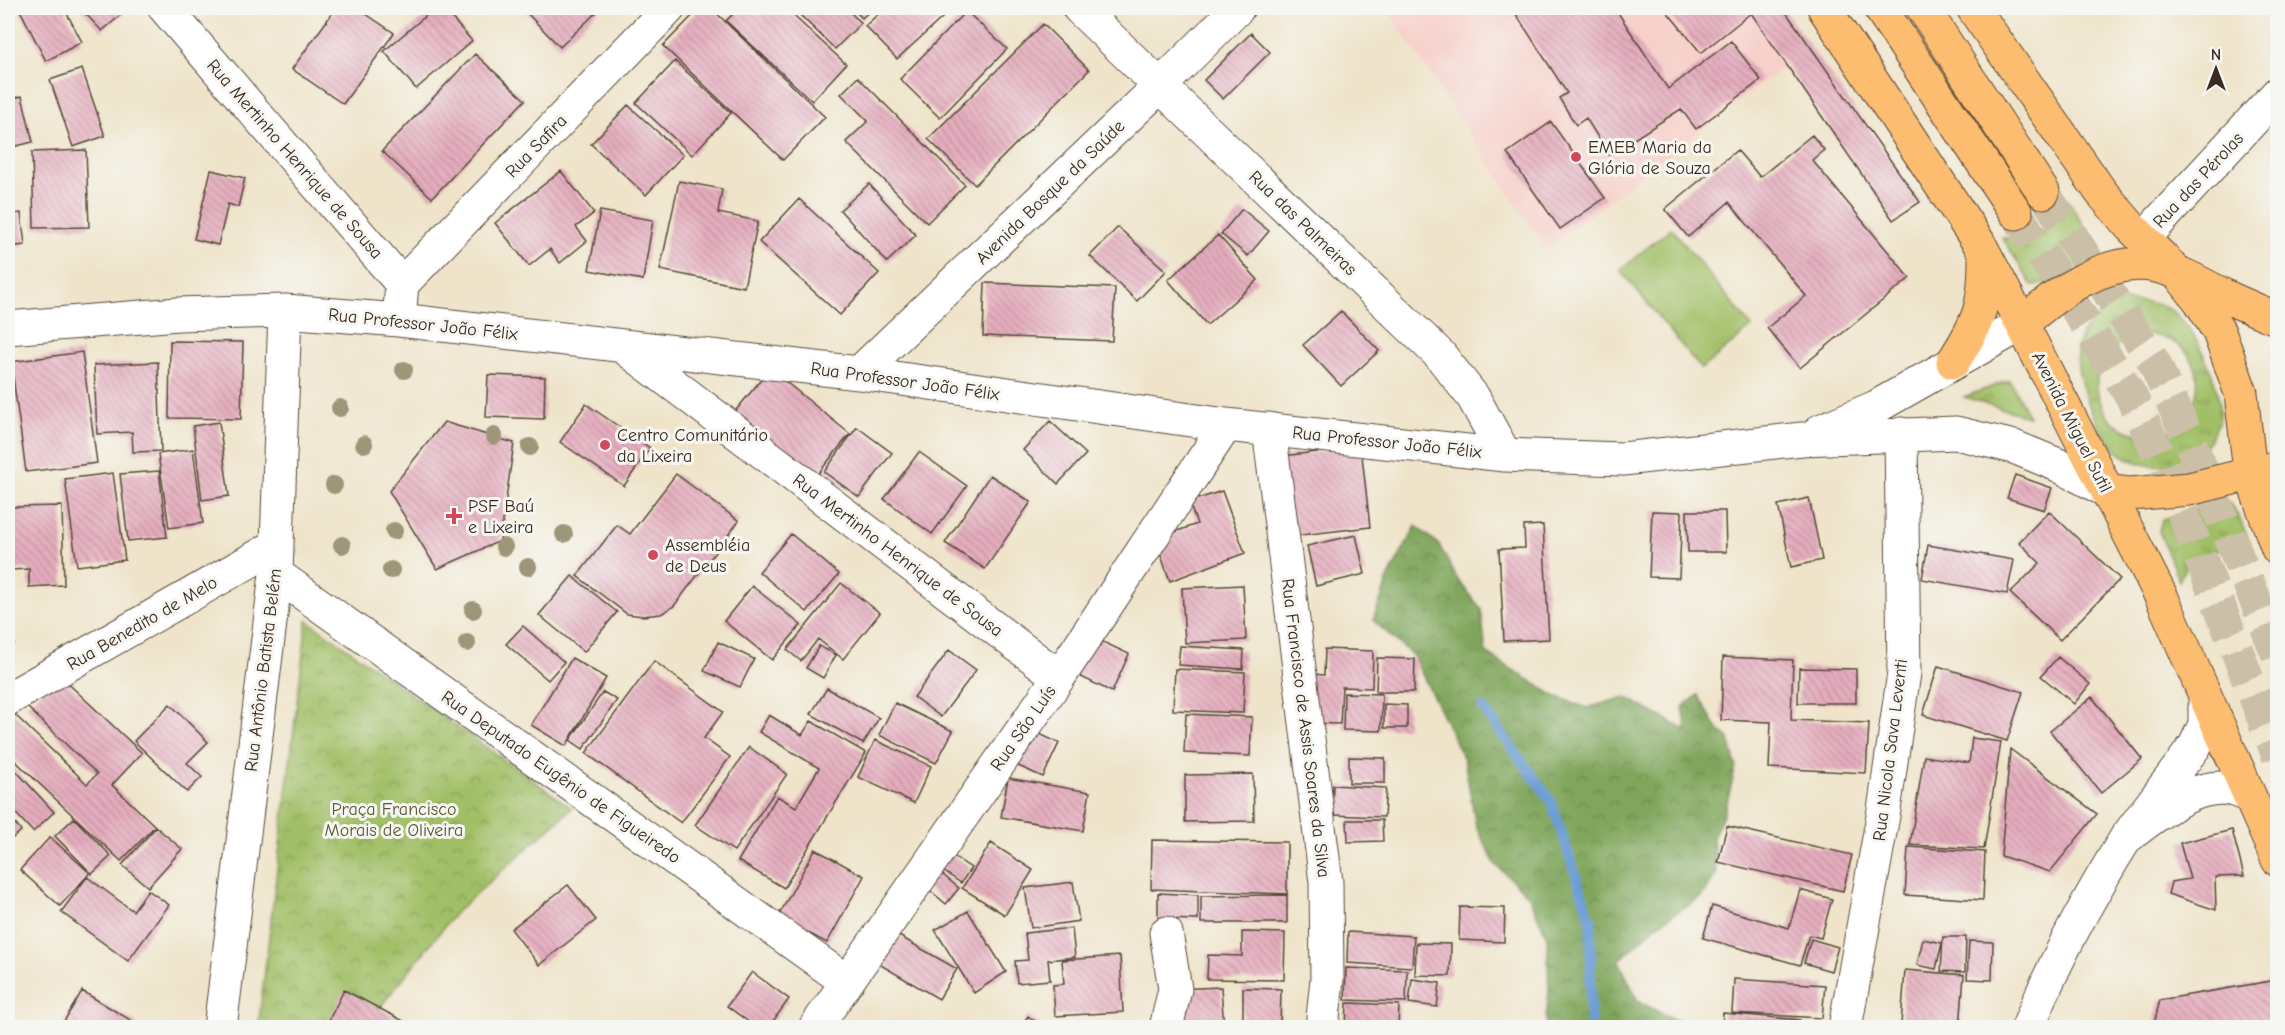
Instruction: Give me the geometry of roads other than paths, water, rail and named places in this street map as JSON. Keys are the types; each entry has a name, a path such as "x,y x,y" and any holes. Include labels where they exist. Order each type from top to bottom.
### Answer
{"main road":[{"name":"Avenida Miguel Sutil","path":"1824,8 1985,254 2162,598 2277,860"},
{"path":"1880,8 2016,213"},
{"path":"1923,8 2043,192"},
{"path":"1973,8 2088,174 2143,239 2177,272 2200,301 2219,332 2241,393 2264,470 2277,549"},
{"path":"1953,362 1978,323 1984,297 1985,254"},
{"path":"2022,324 2043,305 2076,283 2106,270 2128,266 2154,266 2177,272 2277,319"},
{"path":"2107,490 2130,494 2189,489 2219,484 2264,470"}],"street":[{"name":"Rua Mertinho Henrique de Sousa","path":"165,8 402,284"},
{"name":"Rua Safira","path":"402,284 669,8"},
{"name":"Rua das Palmeiras","path":"1079,8 1440,355 1473,397 1505,455"},
{"name":"Avenida Bosque da Saúde","path":"859,374 1160,86 1238,8"},
{"name":"Rua das Pérolas","path":"2143,239 2277,93"},
{"path":"399,320 402,284"},
{"name":"Rua Professor João Félix","path":"8,328 178,314 285,311 399,320 859,374 1227,425 1505,455 1623,459 1802,439"},
{"name":"Rua Antônio Batista Belém","path":"220,1028 276,560 285,311"},
{"path":"1802,439 1876,407 2022,324"},
{"name":"Rua Mertinho Henrique de Sousa","path":"622,346 1059,677"},
{"name":"Rua São Luís","path":"815,1028 1059,677 1227,425"},
{"name":"Rua Francisco de Assis Soares da Silva","path":"1269,429 1326,882 1327,979 1322,1028"},
{"path":"1802,439 1901,434 1956,434 1987,439 2058,465 2107,490"},
{"name":"Rua Nicola Sava Leventi","path":"1845,1028 1884,810 1904,673 1901,434"},
{"name":"Rua Benedito de Melo","path":"8,699 276,560"},
{"name":"Rua Deputado Eugênio de Figueiredo","path":"276,560 846,981"},
{"path":"2028,1028 2046,981 2076,921 2126,838 2195,746 2205,724 2205,696"},
{"path":"2126,838 2152,817 2190,795 2233,789 2249,797"},
{"path":"1166,933 1174,989 1166,1028"}],"waterway":[{"path":"1483,708 1551,801 1591,921 1590,1028"}],"tunnel":[{"path":"2043,192 2154,362 2200,465 2278,655"},
{"path":"2016,213 2131,396 2167,472 2278,756"}],"place":[{"name":"EMEB Maria da Glória de Souza","path":"1576,157"},
{"name":"Centro Comunitário da Lixeira","path":"605,445"},
{"name":"PSF Baú e Lixeira","path":"454,516"},
{"name":"Assembléia de Deus","path":"653,555"}],"park label":[{"name":"Praça Francisco Morais de Oliveira","path":"394,819"}]}
